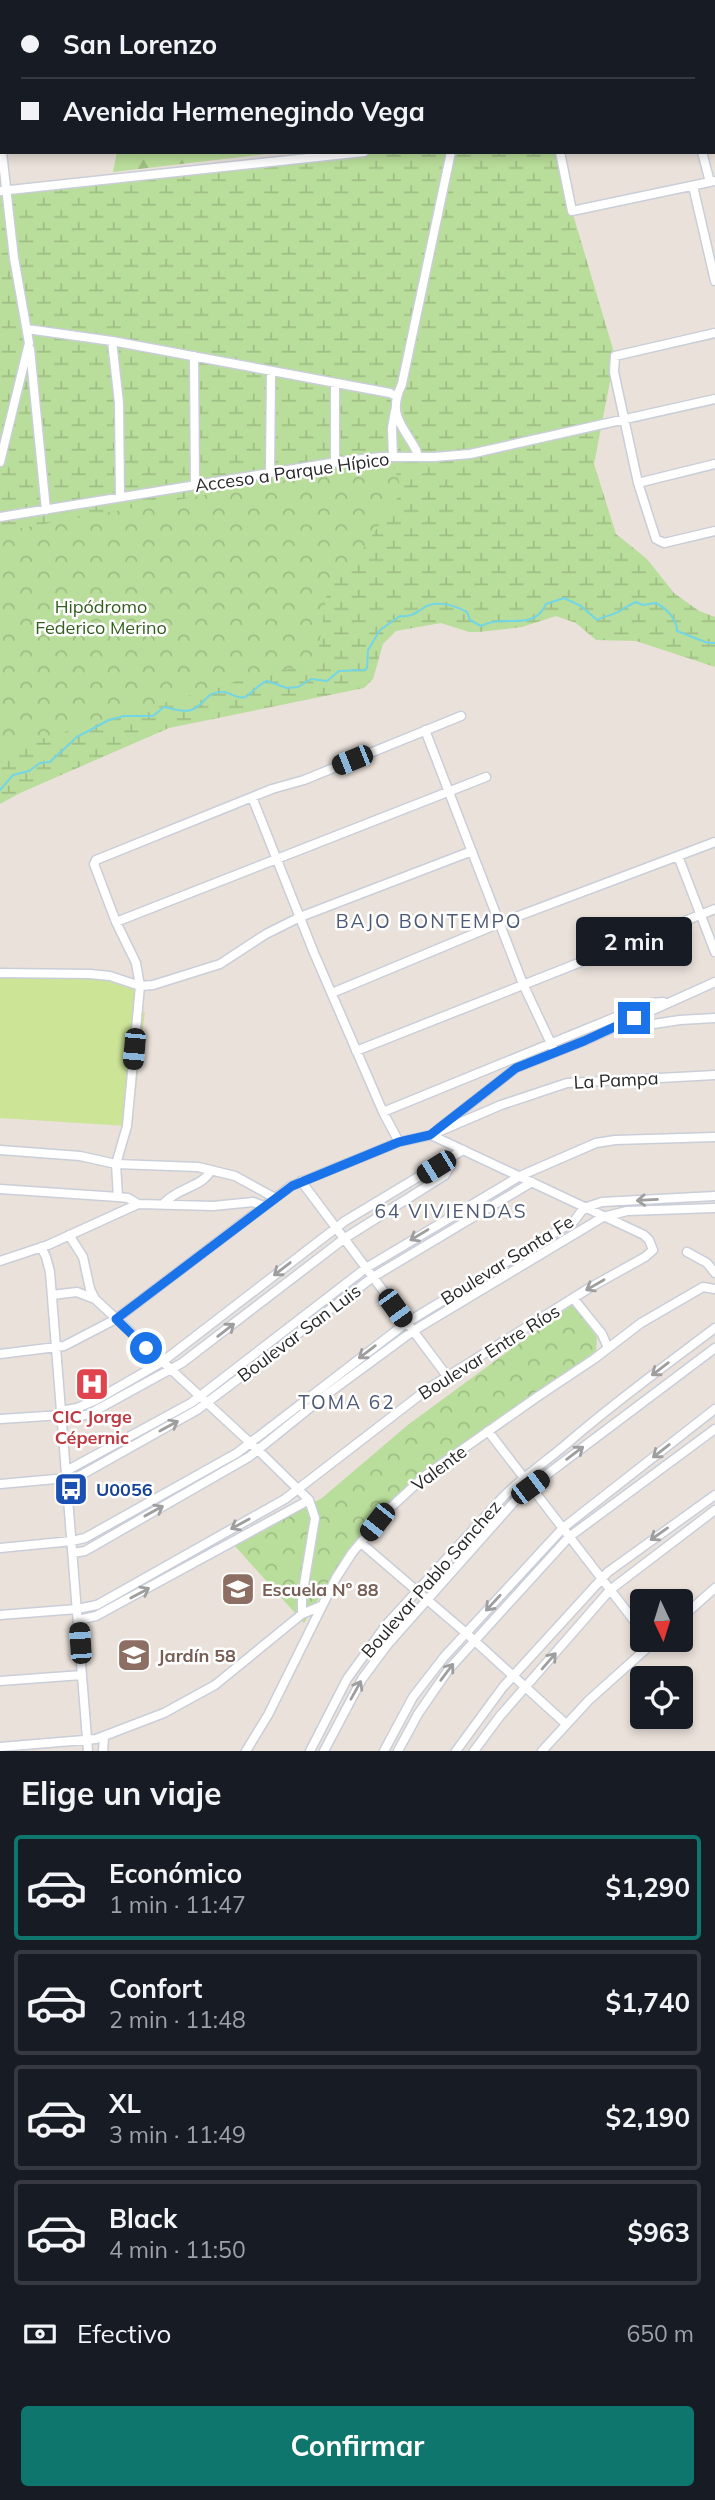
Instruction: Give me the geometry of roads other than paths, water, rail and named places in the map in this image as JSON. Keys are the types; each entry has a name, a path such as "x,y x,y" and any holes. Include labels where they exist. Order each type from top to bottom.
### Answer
{"street":[{"path":"2,154 3,191 29,343 46,510"},
{"path":"3,191 345,154"},
{"path":"393,457 392,428 396,396 402,384 451,154"},
{"path":"560,154 572,211 712,181 703,154"},
{"path":"693,186 713,262 715,281"},
{"path":"27,329 112,341 396,396"},
{"path":"715,333 615,356 615,381 638,482 650,527 656,539 664,543 715,531"},
{"path":"112,341 119,403 120,497"},
{"path":"0,461 3,433 29,343"},
{"path":"194,356 195,485"},
{"path":"270,473 271,371"},
{"path":"334,462 335,383"},
{"name":"Acceso a Parque Hípico","path":"0,517 334,462 470,454 715,399"},
{"path":"395,411 418,457"},
{"path":"638,482 715,464"},
{"path":"118,1197 116,1164 127,1126 140,986 136,963 116,922 94,864 96,860 461,716"},
{"path":"425,730 523,984 553,1048"},
{"path":"116,922 486,777"},
{"path":"252,797 356,1051 399,1142"},
{"path":"332,993 500,923 715,842"},
{"path":"0,973 100,975 140,986 153,985 220,964 266,934 300,917 472,851"},
{"path":"678,856 715,952"},
{"path":"356,1051 715,909"},
{"path":"383,1112 634,1018 715,982"},
{"path":"603,1217 520,1175 430,1135 511,1070 650,1003 670,1001"},
{"path":"634,1018 646,1025 715,1018"},
{"name":"La Pampa","path":"0,1354 57,1348 116,1319 301,1181 399,1142 430,1135 501,1105 567,1083 715,1075"},
{"name":"Boulevar San Luis","path":"67,1478 191,1403 366,1268 520,1175 596,1143 715,1137"},
{"path":"0,1150 80,1156 116,1164 198,1167 234,1176 275,1198"},
{"path":"62,1416 162,1362 336,1228 463,1150"},
{"path":"0,1419 89,1414 171,1370 345,1238 445,1175 451,1165 449,1158"},
{"path":"164,1203 181,1189 208,1177 211,1170"},
{"path":"301,1181 447,1376"},
{"name":"Boulevar San Luis","path":"67,1478 208,1404 373,1277 532,1182"},
{"path":"0,1189 128,1198 138,1204"},
{"name":"Boulevar Santa Fe","path":"0,1548 85,1538 237,1452 407,1323 574,1221 584,1208 602,1202 715,1196"},
{"path":"0,1261 41,1247 138,1204 213,1206 253,1202 264,1206"},
{"name":"Boulevar Santa Fe","path":"73,1553 85,1551 222,1473 258,1450 326,1395 413,1331 603,1217 626,1211 715,1208"},
{"name":"Boulevar Entre Ríos","path":"0,1615 97,1605 285,1499 447,1376 573,1298 651,1254 653,1250 644,1235 603,1217"},
{"path":"69,1235 83,1257 95,1299 309,1500 314,1518 302,1597 302,1614"},
{"path":"41,1247 50,1272 88,1751"},
{"path":"687,1252 707,1263 715,1273"},
{"name":"Valente","path":"246,1751 268,1715 336,1578 389,1509 419,1481 641,1323 696,1290 703,1287 715,1289"},
{"path":"52,1295 77,1292 95,1299"},
{"path":"573,1298 602,1334 608,1349"},
{"name":"Boulevar Pablo Sanchez","path":"310,1751 347,1679 386,1625 523,1478 595,1419 715,1328"},
{"name":"Boulevar Pablo Sanchez","path":"324,1751 362,1679 388,1644 530,1487 715,1348"},
{"path":"384,1751 413,1697 466,1633 563,1528 715,1409"},
{"path":"398,1751 427,1700 450,1669 569,1537 715,1429"},
{"path":"488,1431 630,1616"},
{"path":"0,1484 67,1478"},
{"path":"456,1751 512,1676 601,1579 715,1495"},
{"path":"78,1620 96,1616 309,1500"},
{"path":"474,1751 610,1590 715,1510"},
{"path":"361,1543 566,1724"},
{"path":"693,1607 715,1588"},
{"path":"0,1746 104,1737 164,1713 215,1685 302,1614 321,1606"},
{"path":"542,1751 641,1652"},
{"path":"0,1681 82,1675"},
{"path":"103,1751 104,1737"}],"waterway":[{"path":"0,790 13,775 29,771 40,763 50,762 77,737 109,720 124,716 153,716 164,707 188,711 217,692 245,697 267,681 287,688 298,687 311,679 327,681 339,671 365,670 368,650 380,630 400,616 412,615 432,604 462,609 467,612 470,620 481,626 499,621 534,618 546,604 564,598 581,606 597,620 636,602 643,605 656,603 670,614 677,631 708,643 715,643"}],"place":[{"name":"CIC Jorge Cépernic","path":"92,1384"},
{"name":"U0056","path":"71,1489"},
{"name":"Escuela Nº 88","path":"238,1589"},
{"name":"Jardín 58","path":"134,1655"}],"district":[{"name":"BAJO BONTEMPO","path":"429,921"},
{"name":"64 VIVIENDAS","path":"451,1211"},
{"name":"TOMA 62","path":"347,1402"}],"park label":[{"name":"Hipódromo Federico Merino","path":"101,616"}]}
